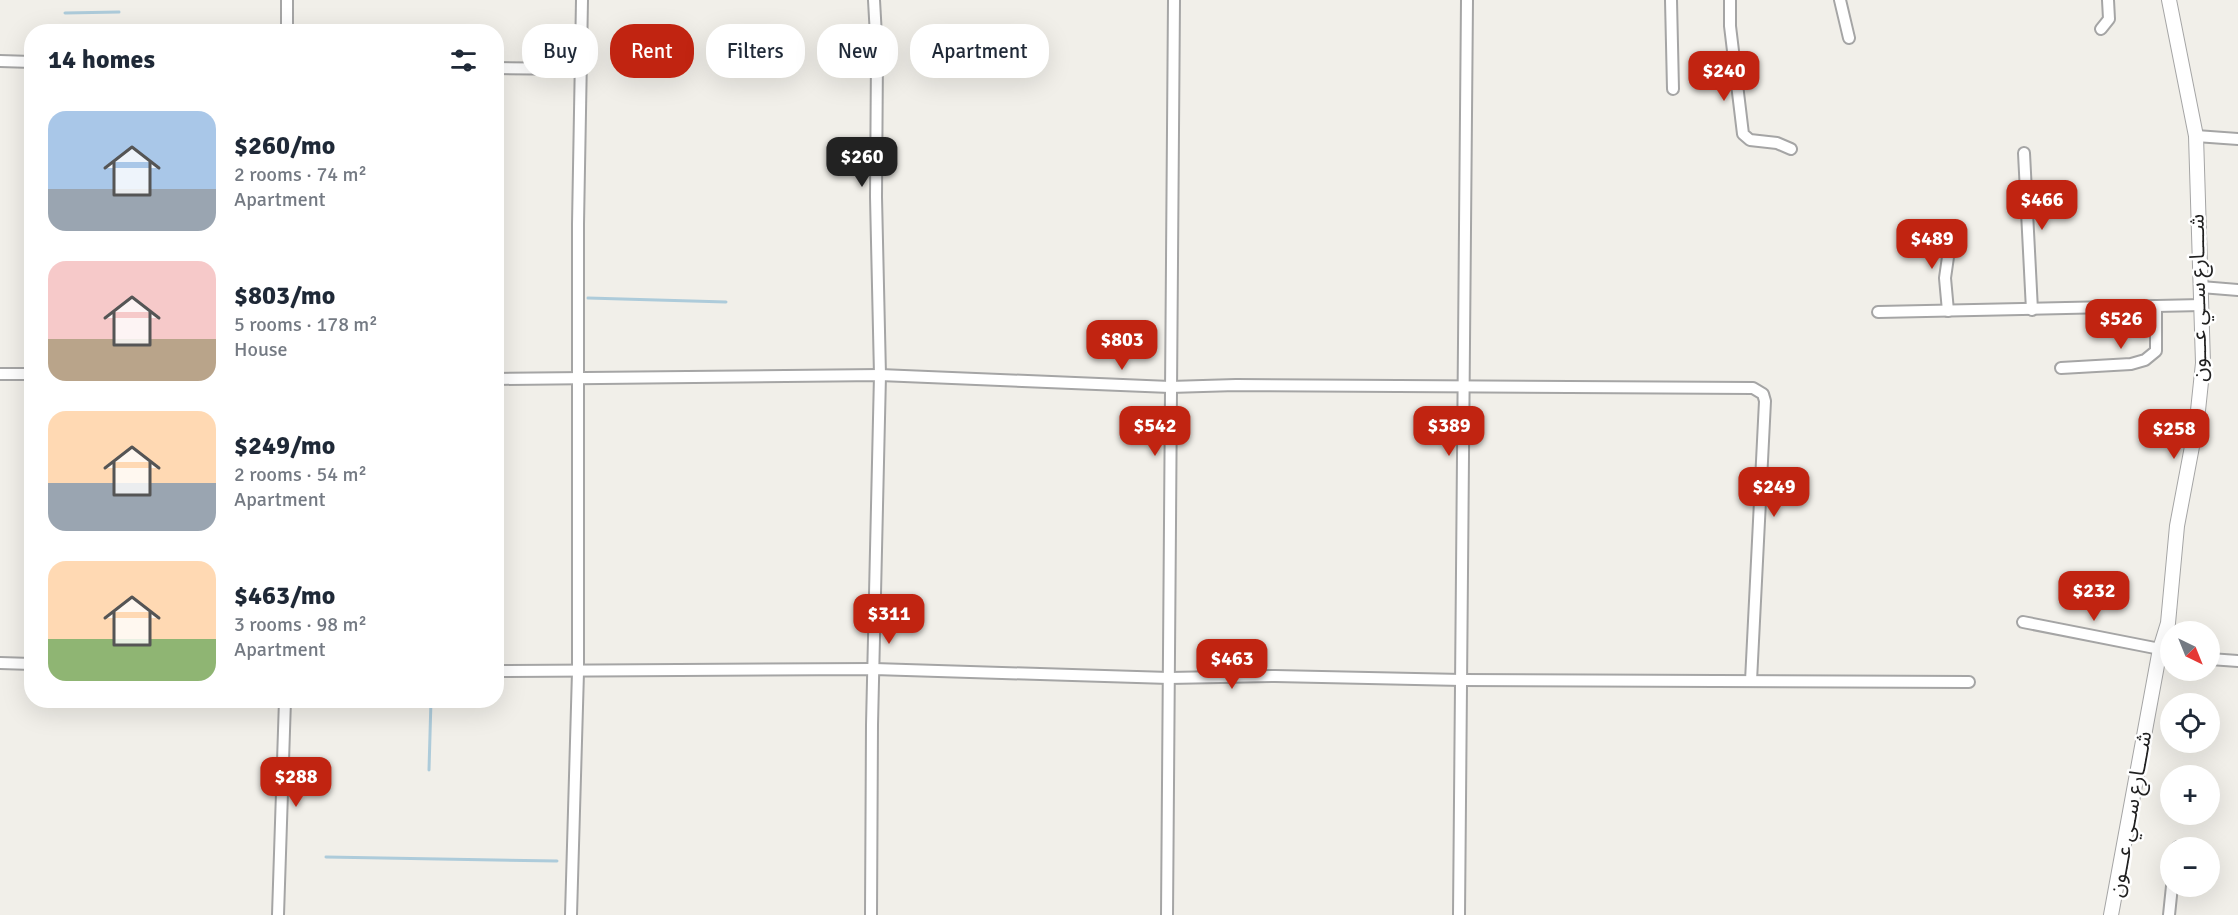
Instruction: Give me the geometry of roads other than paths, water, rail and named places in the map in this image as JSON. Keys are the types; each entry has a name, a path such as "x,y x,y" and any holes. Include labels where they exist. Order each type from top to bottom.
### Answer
{"street":[{"path":"287,0 287,24"},
{"path":"582,0 582,24"},
{"path":"871,915 880,375 876,197 877,54 874,0"},
{"path":"1167,915 1174,0"},
{"path":"1459,915 1467,0"},
{"path":"1671,0 1673,89"},
{"path":"1730,0 1730,26 1743,134 1750,140 1777,143 1791,149"},
{"path":"1840,0 1850,38"},
{"path":"2101,29 2109,19 2108,0"},
{"name":"شــــارع ســي عـــون","path":"2168,621 2177,526 2197,420 2203,363 2196,136 2169,0"},
{"path":"0,61 24,62"},
{"path":"504,68 522,68"},
{"path":"571,915 578,672 578,224 582,78"},
{"path":"2196,136 2238,140"},
{"path":"2024,153 2032,309"},
{"path":"1948,311 1945,278 1952,230"},
{"path":"2200,287 2238,290"},
{"path":"1878,312 2202,304"},
{"path":"2061,368 2131,364 2145,360 2156,351 2156,306"},
{"path":"0,374 24,374"},
{"path":"504,379 880,375 1170,387 1236,384 1753,388 1763,394 1765,401 1751,681"},
{"path":"2023,622 2160,655"},
{"path":"2220,660 2238,661"},
{"path":"0,663 24,664"},
{"path":"504,671 874,669 1168,678 1275,676 1462,680 1969,682"},
{"name":"شــــارع ســي عـــون","path":"2112,915 2128,814 2160,670"},
{"path":"278,915 285,708"},
{"path":"2169,915 2171,897"}],"waterway":[{"path":"65,13 119,12"},
{"path":"588,298 726,302"},
{"path":"429,770 431,708"},
{"path":"326,857 557,861"}]}
